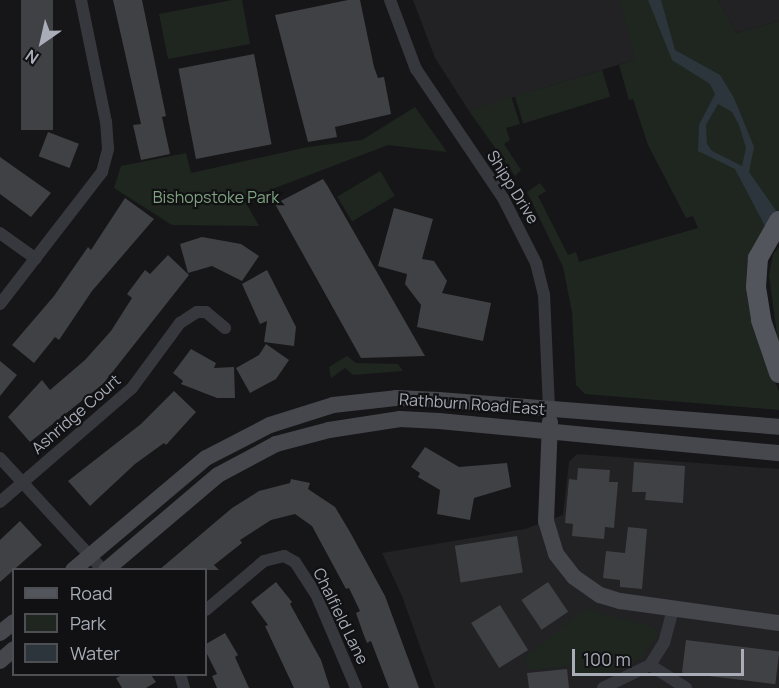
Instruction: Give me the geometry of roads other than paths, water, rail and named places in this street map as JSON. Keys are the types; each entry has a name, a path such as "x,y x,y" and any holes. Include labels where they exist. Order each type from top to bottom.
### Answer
{"main road":[{"path":"779,221 758,258 756,287 761,320 779,373"}],"street":[{"path":"0,304 102,172 108,148 106,122 81,0"},
{"name":"Shipp Drive","path":"390,0 416,69 503,198 536,263 544,294 549,409"},
{"path":"0,233 36,259"},
{"name":"Ashridge Court","path":"23,483 132,388 180,323 197,312 206,312 225,328"},
{"name":"Rathburn Road East","path":"75,568 206,458 270,425 333,405 396,399 779,428"},
{"path":"549,409 546,521 549,540 564,566 600,595 672,610 779,623"},
{"name":"Rathburn Road East","path":"106,568 193,492 276,444 329,430 400,419 779,453"},
{"path":"0,458 102,568"},
{"path":"0,502 23,483"},
{"name":"Chalfield Lane","path":"207,609 264,561 284,556 295,562 316,594 356,688"},
{"path":"603,688 650,665 664,643 672,610"},
{"path":"0,633 12,624"},
{"path":"0,661 12,651"},
{"path":"650,665 686,688"}],"water":[{"path":"648,0 661,0 675,50 720,75 734,98 754,147 749,172 777,212 766,228 735,169 698,151 699,125 715,94 710,84 672,60","holes":["718,104 732,112 739,125 746,148 742,166 712,151 707,144 706,125"]}],"park label":[{"name":"Bishopstoke Park","path":"216,197"}]}
